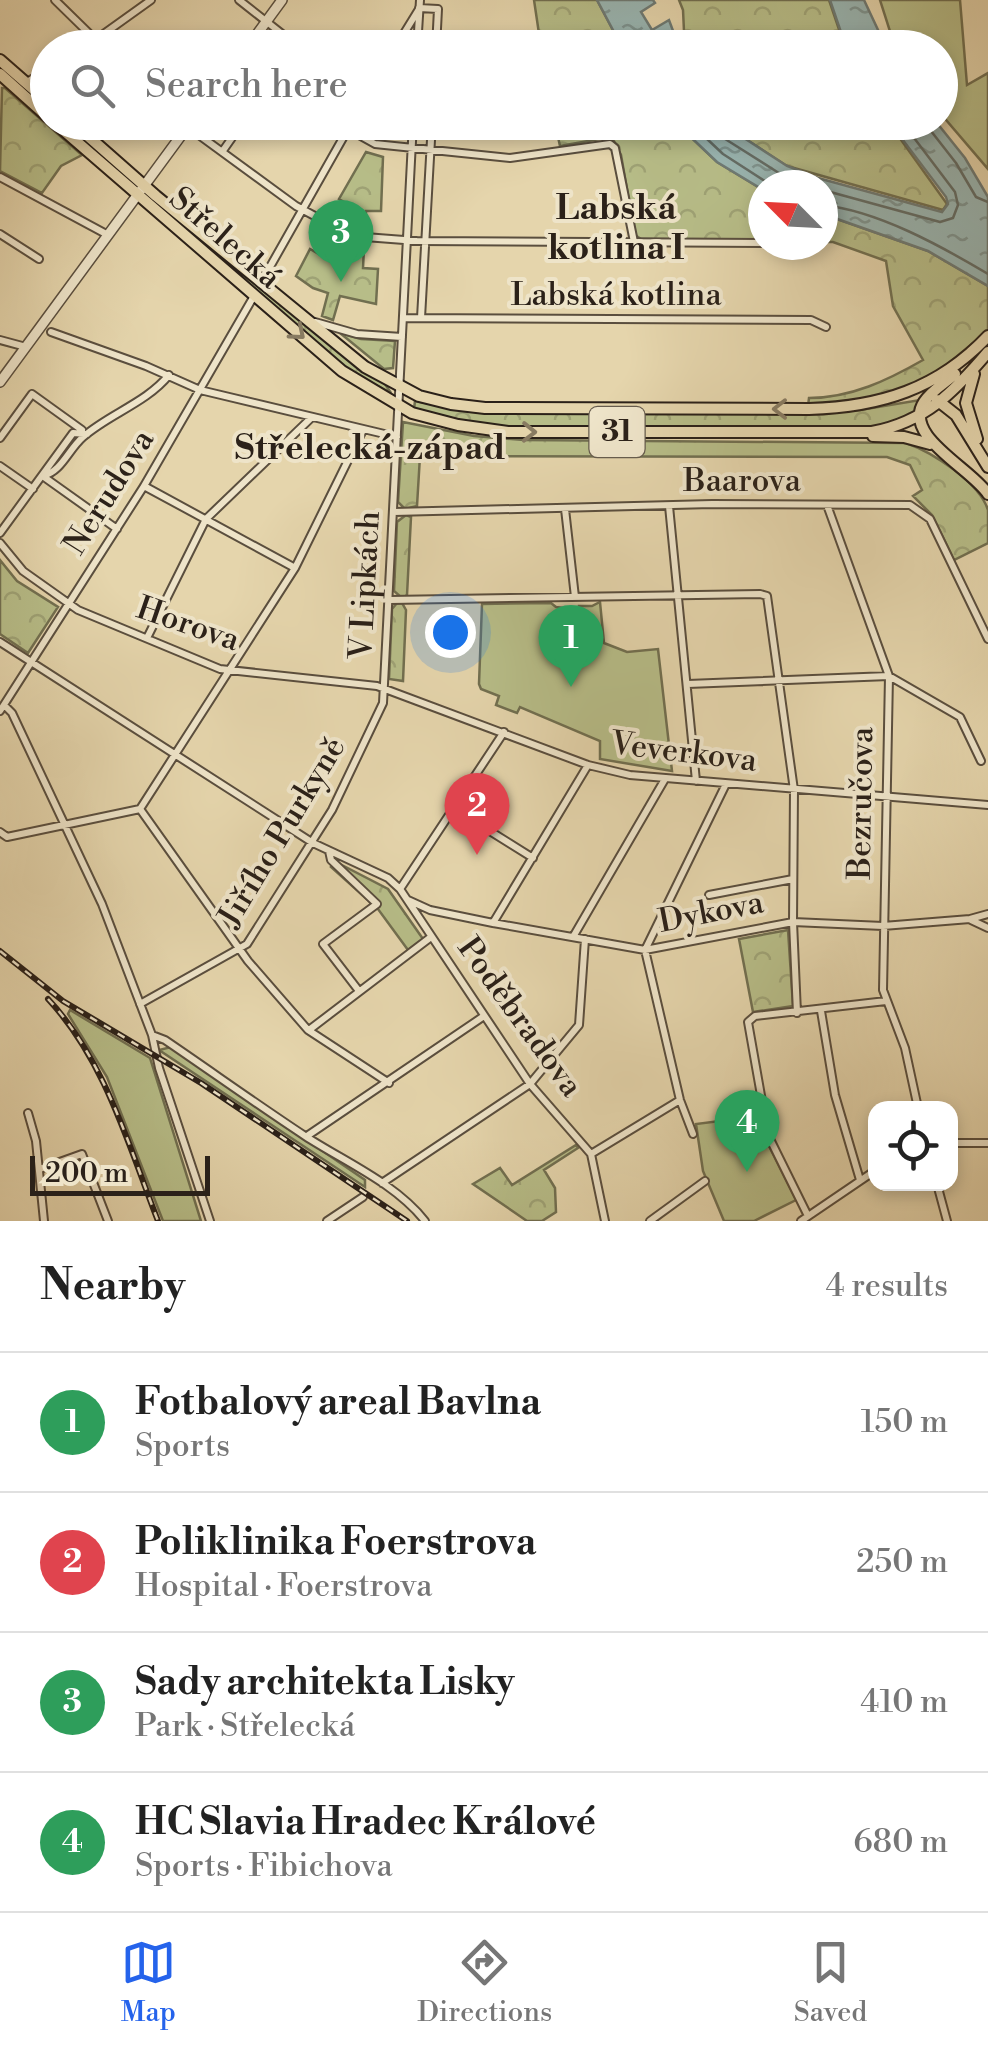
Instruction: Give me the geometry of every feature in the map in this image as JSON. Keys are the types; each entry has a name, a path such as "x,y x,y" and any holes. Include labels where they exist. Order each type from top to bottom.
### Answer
{"main road":[{"path":"0,60 30,86"},
{"path":"0,74 30,100"},
{"name":"Střelecká","path":"77,140 365,367 400,388 451,404 485,408 809,410 878,403 925,392"},
{"name":"Střelecká","path":"90,140 254,296 342,370 400,407 434,420 508,432 838,434 916,439 944,452"},
{"path":"988,337 962,367 925,392 920,417 925,436 971,474 988,494"},
{"path":"988,352 971,380 966,403 988,466"},
{"name":"31","path":"920,417 942,402 988,352"},
{"path":"925,392 956,415 988,466"},
{"name":"Střelecká","path":"838,434 883,430 920,417"}],"street":[{"path":"55,0 87,30"},
{"path":"107,30 151,0"},
{"path":"239,0 277,30"},
{"path":"260,30 282,0"},
{"path":"420,4 438,9 437,30"},
{"path":"405,30 420,4"},
{"path":"418,30 420,4"},
{"path":"0,382 179,140"},
{"name":"Labská kotlina","path":"208,140 302,209 352,236 408,241 748,244"},
{"path":"222,152 230,140"},
{"path":"262,282 342,140"},
{"name":"Labská kotlina","path":"369,140 430,152 510,158 610,144 615,148 634,242"},
{"name":"V Lipkách","path":"386,690 412,140"},
{"path":"421,318 431,140"},
{"path":"0,176 108,235"},
{"path":"0,234 39,259"},
{"name":"Nerudova","path":"2,708 144,486 254,296"},
{"name":"Labská kotlina","path":"403,318 811,320 826,327"},
{"name":"Střelecká","path":"306,320 357,334 402,337"},
{"path":"51,332 170,375 200,390 398,437"},
{"path":"0,340 26,346"},
{"path":"0,533 73,433 87,434 156,389 170,375"},
{"path":"0,438 32,394 87,434"},
{"path":"147,638 206,519 311,418"},
{"path":"0,832 7,837 140,809 295,568 363,430"},
{"path":"0,466 33,488"},
{"path":"0,483 8,472"},
{"path":"43,476 117,529"},
{"path":"144,486 295,568"},
{"name":"Bezručova","path":"827,505 889,676 883,990 905,1048 916,1101"},
{"name":"Baarova","path":"394,512 910,505 930,519 988,639"},
{"path":"669,506 696,781"},
{"path":"565,509 575,597"},
{"name":"Horova","path":"0,543 24,571 70,604 230,671 249,670 386,690"},
{"path":"390,600 767,596 794,790 797,1012"},
{"path":"0,642 313,843 388,878 400,889 504,732"},
{"path":"688,684 889,676 960,718 982,761"},
{"name":"Veverkova","path":"386,690 588,765 630,775 988,805"},
{"name":"Jiřího Purkyně","path":"140,1004 240,950 313,843 378,718 386,690"},
{"path":"2,708 12,713 102,904 152,1035 159,1068 210,1221"},
{"path":"493,923 588,765"},
{"path":"573,937 665,778"},
{"path":"692,1134 680,1100 646,950 726,784"},
{"path":"453,808 534,858"},
{"path":"140,809 240,950 308,1030 389,1083"},
{"path":"329,850 331,860 377,904 324,944 360,991"},
{"path":"710,895 793,879"},
{"name":"Poděbradova","path":"400,889 530,1084 591,1154 605,1221"},
{"name":"Dykova","path":"407,900 430,910 646,950 793,922 883,926 970,920 988,914"},
{"name":"Dykova","path":"970,920 988,928"},
{"path":"308,1030 431,937"},
{"path":"382,1183 530,1084 579,1025 585,939"},
{"path":"868,1175 804,1218 768,1135 747,1032 749,1020 756,1016 886,1001"},
{"path":"821,1010 836,1095 860,1180"},
{"path":"306,1137 484,1016"},
{"path":"152,1035 382,1183 425,1221"},
{"path":"591,1154 680,1100"},
{"path":"28,1113 36,1141 44,1221"},
{"path":"958,1143 988,1143"},
{"path":"40,1168 82,1154 108,1221"},
{"path":"650,1221 705,1181"},
{"path":"936,1221 946,1218 939,1191"},
{"path":"327,1221 363,1197"}],"green space":[{"path":"534,0 597,0 613,30 538,30"},
{"path":"679,0 829,0 839,30 684,30"},
{"path":"880,0 960,0 967,85 988,73 988,169 958,134 958,30 890,30"},
{"path":"2,88 30,110 30,140 65,140 82,155 61,166 42,193 0,171"},
{"path":"559,140 594,140 560,146"},
{"path":"611,140 694,140 717,162 748,181 748,241 644,241 635,235 621,155"},
{"path":"747,140 901,140 947,204 943,210 838,180 838,170 787,166"},
{"path":"366,152 383,157 381,211 366,211 365,231 342,224 352,207 339,199"},
{"path":"154,202 385,384 391,393 344,368"},
{"path":"838,219 928,251 988,286 988,331 929,379 880,398 808,406 809,398 840,395 869,386 923,360 893,306 886,261 838,244"},
{"path":"333,239 364,248 363,268 378,269 376,304 340,296 333,320 322,316 328,293 296,276 310,249 324,257"},
{"path":"340,333 395,341 393,368 384,369"},
{"path":"920,400 915,414 873,428 512,428 465,422 414,409 415,401 468,411 808,414"},
{"path":"403,422 474,436 524,440 906,443 941,461 975,489 988,510 988,543 954,560 932,515 913,496 922,490 910,465 887,457 420,456 417,506 405,509 398,502"},
{"path":"406,515 411,517 407,595 402,598 394,591 397,522"},
{"path":"0,560 17,581 58,607 28,653 0,634"},
{"path":"600,602 604,643 627,652 658,649 672,771 600,759 600,741 520,707 517,713 496,705 499,696 481,689 482,604 551,603 579,610 579,606"},
{"path":"402,603 406,610 403,681 389,679 392,609"},
{"path":"336,862 388,889 423,939 408,950 378,909 331,867"},
{"path":"788,930 793,1006 753,1012 739,939"},
{"path":"70,1010 150,1058 201,1221 163,1221 107,1077 68,1014"},
{"path":"171,1047 365,1180 365,1187 159,1050"},
{"path":"751,1117 796,1200 754,1221 724,1221 703,1171 696,1124"},
{"path":"576,1145 578,1148 544,1170 555,1188 556,1212 542,1221 527,1221 473,1184 500,1168 512,1185"}],"water":[{"path":"597,0 653,0 655,3 641,12 652,30 613,30"},
{"path":"830,0 864,0 878,30 840,30"},
{"path":"669,20 673,30 652,30"},
{"path":"694,140 747,140 797,170 748,170 748,181 717,162"},
{"path":"903,140 951,140 988,197 988,286 928,251 838,219 838,183 942,212 948,204 946,197"}],"railway":[{"path":"0,951 63,1001 201,1083 407,1221"},
{"path":"48,999 68,1023 100,1076 158,1221"}],"place":[{"name":"Sady architekta Lisky","path":"341,282"},
{"name":"Fotbalový areal Bavlna","path":"571,687"},
{"name":"Poliklinika Foerstrova","path":"477,855"},
{"name":"HC Slavia Hradec Králové","path":"747,1172"}],"district":[{"name":"Labská kotlina I","path":"616,228"},
{"name":"Střelecká-západ","path":"370,448"}]}
